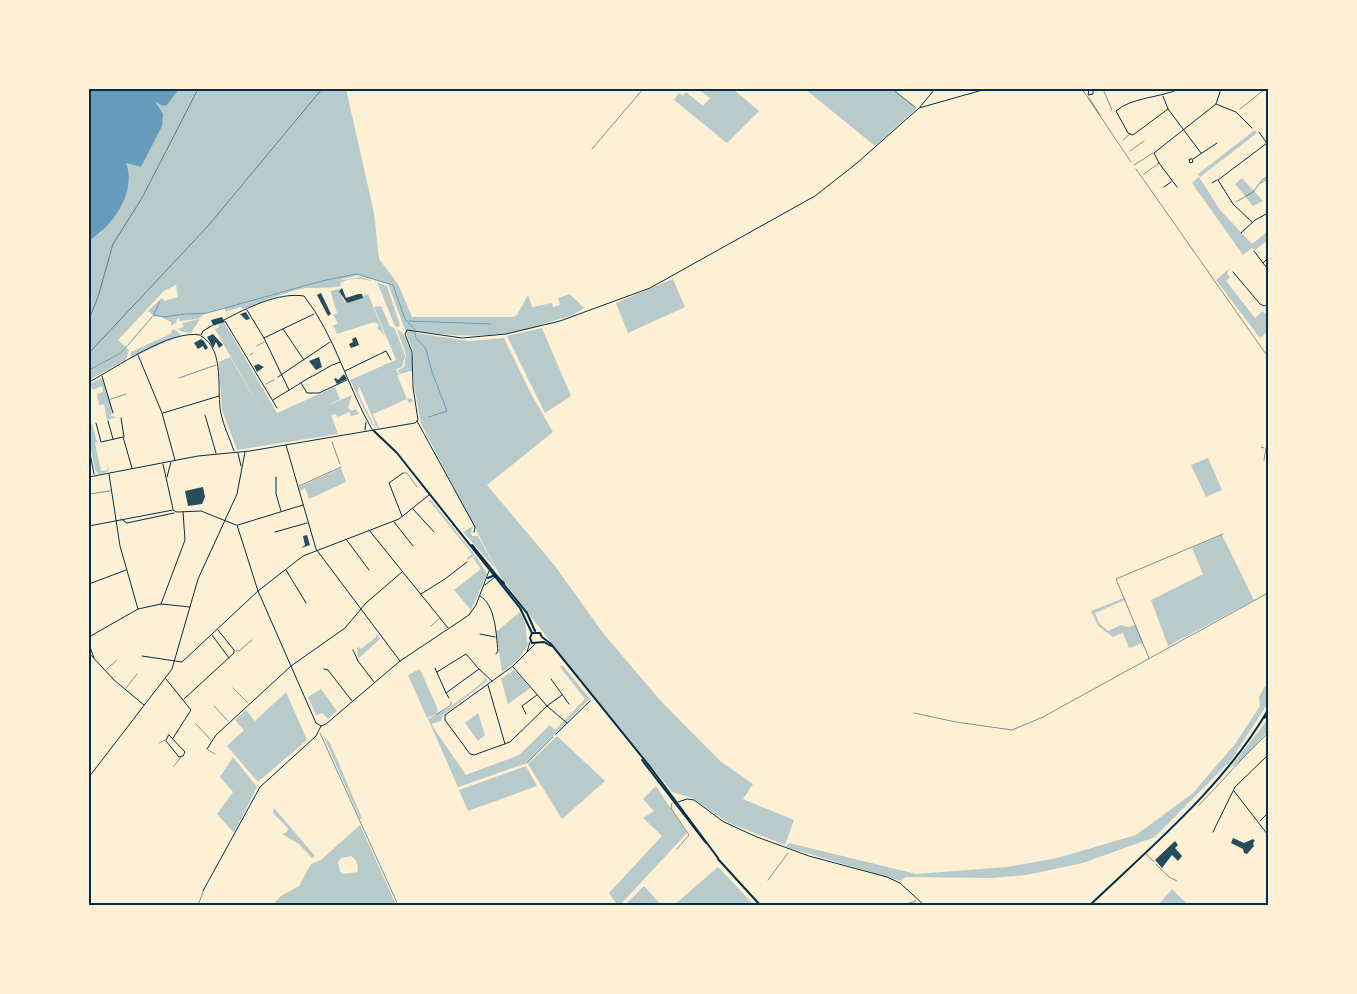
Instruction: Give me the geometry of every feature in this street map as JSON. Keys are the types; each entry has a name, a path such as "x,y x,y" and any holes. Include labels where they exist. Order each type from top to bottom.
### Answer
{"street":[{"path":"474,532 475,527 471,519 417,422 418,410 412,381 413,359 404,334 407,330 462,338 506,334 560,321 650,288 815,196 858,163 919,109 935,89"},
{"path":"919,109 986,89"},
{"path":"1090,95 1088,91 1096,89"},
{"path":"1168,110 1138,133 1130,134 1116,111 1134,102 1163,96 1179,89"},
{"path":"1177,188 1154,154 1216,104 1221,89"},
{"path":"1090,95 1093,94 1093,90"},
{"path":"1163,96 1168,110 1201,153"},
{"path":"1216,104 1236,112 1252,128"},
{"path":"1212,184 1267,144 1259,132"},
{"path":"1193,159 1217,143"},
{"path":"1218,180 1233,204 1252,222"},
{"path":"1164,187 1172,182"},
{"path":"1241,233 1252,222 1268,213"},
{"path":"1254,252 1268,269"},
{"path":"1263,263 1268,258"},
{"path":"1234,272 1260,304 1268,305"},
{"path":"201,336 204,330 246,310 291,295 304,296 345,371 366,421 389,445 495,575 524,613 534,632"},
{"path":"246,310 264,338 289,390"},
{"path":"264,338 315,314"},
{"path":"224,321 277,408"},
{"path":"283,329 304,360"},
{"path":"89,382 138,355 183,336 201,336"},
{"path":"201,336 213,352 217,364 222,415 242,470"},
{"path":"278,378 330,342"},
{"path":"345,371 386,350 391,360"},
{"path":"138,355 162,413 175,461"},
{"path":"273,400 312,376 340,362"},
{"path":"102,375 111,399 113,413"},
{"path":"301,383 307,393 319,393 348,379"},
{"path":"162,413 220,396"},
{"path":"205,415 216,454"},
{"path":"121,418 125,435 123,437 132,469"},
{"path":"108,420 113,439"},
{"path":"365,430 366,421"},
{"path":"89,477 216,454 245,452 330,438 365,430 374,431 417,422"},
{"path":"96,423 101,442 123,437"},
{"path":"286,445 316,549 400,661"},
{"path":"89,448 95,476"},
{"path":"89,777 165,679 175,661 198,579 236,494 245,452"},
{"path":"167,477 171,462"},
{"path":"120,519 127,523 173,515 163,463"},
{"path":"108,473 126,570 138,610"},
{"path":"402,517 389,483 404,473"},
{"path":"276,477 276,494 281,512"},
{"path":"142,656 175,661 186,660 285,569 316,549 402,517 430,494"},
{"path":"89,526 173,511 201,511 237,525 303,505"},
{"path":"413,509 434,532"},
{"path":"161,604 185,540 183,512"},
{"path":"393,521 413,546"},
{"path":"275,532 308,522"},
{"path":"237,525 258,592 316,723 321,726"},
{"path":"369,530 449,629"},
{"path":"462,534 489,570 504,583 527,613 534,632 526,652"},
{"path":"346,538 369,570"},
{"path":"420,594 445,579 466,562"},
{"path":"285,569 306,603"},
{"path":"89,584 126,570"},
{"path":"203,891 260,787 320,732 321,726 400,661 472,612 488,578 489,570"},
{"path":"207,749 229,722 291,666 332,639 345,628 361,609 402,572"},
{"path":"488,578 495,575"},
{"path":"484,585 495,575"},
{"path":"480,596 490,606 496,637 496,654"},
{"path":"89,637 138,610 161,604 191,607"},
{"path":"184,699 229,658 234,651 218,629"},
{"path":"534,632 540,633 542,638 554,648 678,802 718,858"},
{"path":"480,634 496,637"},
{"path":"211,635 229,658"},
{"path":"540,642 542,638"},
{"path":"531,641 534,644"},
{"path":"554,648 540,642 534,644 513,666 444,717 471,756 505,744 562,695"},
{"path":"89,644 94,659"},
{"path":"353,650 358,661 375,683"},
{"path":"89,653 105,671 144,706"},
{"path":"437,672 466,654 478,669 492,681"},
{"path":"513,666 547,706 567,723"},
{"path":"435,668 449,698"},
{"path":"324,669 328,670 352,701"},
{"path":"446,693 478,669"},
{"path":"165,679 192,710 173,738"},
{"path":"550,679 569,704"},
{"path":"488,685 505,744"},
{"path":"526,714 522,706 537,695"},
{"path":"556,734 590,701"},
{"path":"1090,905 1204,794 1230,764 1268,710"},
{"path":"1264,718 1268,715"},
{"path":"169,735 173,738 185,752 181,758 165,740 169,735"},
{"path":"634,748 673,802 718,858 760,905"},
{"path":"1213,832 1234,790 1268,754"},
{"path":"1234,790 1268,834"},
{"path":"678,802 687,799 694,800 734,827 791,850 887,877 900,884 924,905"},
{"path":"1260,822 1268,813"}],"lane":[{"path":"1123,140 1130,134"},
{"path":"1134,165 1150,153 1154,154"},
{"path":"1144,174 1159,163"},
{"path":"257,346 265,341"},
{"path":"179,378 217,364"},
{"path":"111,399 126,394"},
{"path":"1261,447 1267,448 1264,460"},
{"path":"297,486 341,467"},
{"path":"404,473 406,472 417,487"},
{"path":"89,494 111,490"},
{"path":"431,626 440,618"},
{"path":"234,651 239,651 252,640"},
{"path":"105,671 117,660"},
{"path":"125,690 137,674"},
{"path":"233,688 249,704"},
{"path":"214,706 229,722"},
{"path":"196,724 212,741"},
{"path":"159,743 165,740"},
{"path":"207,749 215,754"},
{"path":"174,766 181,758"},
{"path":"673,802 671,808 689,835 677,848"},
{"path":"1145,853 1154,862"},
{"path":"1156,864 1169,877 1177,881"},
{"path":"198,905 203,891"}],"path":[{"path":"89,319 98,297 113,244 142,198 198,89"},
{"path":"89,353 208,226 322,89"},
{"path":"592,149 643,89"},
{"path":"892,89 919,109"},
{"path":"1082,89 1268,357"},
{"path":"1103,89 1113,111 1116,111"},
{"path":"1236,112 1265,89"},
{"path":"1090,95 1089,98 1100,115"},
{"path":"1130,151 1144,141"},
{"path":"1260,184 1268,177"},
{"path":"1233,204 1254,192 1268,177"},
{"path":"247,357 253,353"},
{"path":"264,385 278,378"},
{"path":"330,438 341,467"},
{"path":"1150,658 1116,579 1223,534"},
{"path":"914,712 956,722 1012,730 1043,717 1268,593"},
{"path":"437,714 452,703"},
{"path":"320,732 398,905"},
{"path":"527,763 556,734"},
{"path":"768,880 791,850"},
{"path":"903,905 918,900"}],"shaded area":[{"path":"179,89 346,89 374,213 379,259 398,284 412,317 513,317 517,315 528,295 532,307 552,303 553,307 560,305 558,298 570,294 584,308 569,316 511,333 479,336 447,335 416,331 416,333 468,341 504,338 530,392 553,432 487,485 555,566 603,633 659,699 720,761 753,784 743,799 794,820 785,845 729,823 692,798 672,792 500,576 421,424 414,385 413,351 388,284 359,275 336,281 361,277 374,282 354,279 340,283 341,286 302,289 243,309 240,307 226,312 224,308 206,313 198,319 180,321 179,318 171,326 171,322 158,315 156,317 148,311 162,298 164,301 178,297 176,285 164,291 118,340 129,350 126,360 89,380 89,240 101,233 126,163 141,167 151,145 157,105 155,101 162,106 166,105"},
{"path":"698,89 733,89 759,111 727,143 674,100 679,93 683,96 686,92 703,106 710,98"},
{"path":"805,89 894,89 917,108 875,146"},
{"path":"1255,130 1257,133 1200,177 1198,174"},
{"path":"1199,177 1220,210 1252,244 1268,231 1268,240 1255,250 1252,248 1243,255 1192,183"},
{"path":"1242,178 1263,201 1253,206 1235,184"},
{"path":"1230,268 1227,273 1230,277 1226,281 1255,318 1263,311 1268,317 1268,331 1260,338 1216,280"},
{"path":"673,279 685,307 628,333 616,303"},
{"path":"377,283 387,286 400,325 398,327 395,326"},
{"path":"339,289 344,301 347,303 368,294 385,336 378,330 378,324 374,322 337,334 333,326 338,323 333,315 337,313 331,291"},
{"path":"381,306 390,326 395,329 405,356 402,367 396,369 407,399 373,414 379,428 377,428 359,386 358,393 375,427 371,423 350,380 396,360 374,307"},
{"path":"200,319 191,333 177,329 184,327 182,323"},
{"path":"224,322 277,413 335,387 340,399 329,405 352,395 348,408 352,411 356,409 359,414 351,416 349,412 338,417 336,414 331,415 338,434 237,450 222,410 219,362 230,357 265,417 215,329 219,327 218,324"},
{"path":"542,328 571,396 545,413 507,336"},
{"path":"174,329 181,335 131,358 131,352 172,333 171,331"},
{"path":"397,329 408,342 412,360 412,372 400,374 398,370 404,367 406,355"},
{"path":"102,378 112,408 111,416 117,417 107,420 104,404 99,405 97,394 103,392 102,386 93,390 90,384"},
{"path":"410,398 414,401 409,403 407,399"},
{"path":"89,424 92,424 97,442 95,443 101,471 108,470 107,463 109,470 107,472 99,474 95,470 89,440"},
{"path":"1208,458 1222,490 1206,497 1191,465"},
{"path":"341,468 346,482 309,499 305,488 300,491 299,487"},
{"path":"428,499 431,500 475,555 468,560 467,558 472,554"},
{"path":"473,526 472,536 478,536 496,569 463,532"},
{"path":"1222,535 1254,600 1168,646 1151,600 1203,574 1192,548"},
{"path":"476,556 487,574 471,610 454,590 481,569 473,558"},
{"path":"1124,598 1125,600 1095,613 1099,623 1108,631 1121,625 1128,627 1135,625 1143,643 1129,648 1123,633 1113,637 1098,626 1091,611"},
{"path":"520,612 523,616 528,645 518,660 502,672 496,632"},
{"path":"376,634 380,639 358,659 357,648 361,649 376,637"},
{"path":"562,665 591,700 587,701 527,763 458,787 428,719 450,707 482,683 486,677 487,681 443,715 441,721 431,724 466,775 519,755 550,725 555,730 585,699 560,667"},
{"path":"420,669 438,710 437,714 427,718 408,675"},
{"path":"514,670 530,688 508,704 501,679"},
{"path":"1265,686 1268,690 1268,703 1231,760 1155,837 1083,863 1026,875 992,878 906,877 901,881 786,847 789,843 916,874 1007,867 1057,858 1136,835 1193,793 1235,744 1260,706 1259,697"},
{"path":"321,689 337,711 328,719 323,713 316,715 308,697"},
{"path":"286,692 307,740 258,782 227,746 244,730 235,720 246,710 255,721"},
{"path":"478,713 485,735 478,741 465,723"},
{"path":"1268,719 1268,731 1241,761 1229,769"},
{"path":"323,735 330,743 362,818 360,819"},
{"path":"557,736 605,781 562,819 528,764"},
{"path":"233,757 257,787 234,833 217,814 233,792 220,777"},
{"path":"526,766 537,786 468,811 459,790"},
{"path":"656,786 687,833 620,905 617,905 609,893 662,836 643,818 654,811 643,799"},
{"path":"274,808 315,856 312,858 299,844 282,834 287,832 288,828 273,813"},
{"path":"360,825 396,905 272,905 281,896 299,886 311,864 321,860","holes":["351,856 358,865 357,872 343,874 340,871 338,862 341,858"]},
{"path":"718,867 754,905 674,905"},
{"path":"644,886 661,905 625,905"},
{"path":"1172,889 1187,904 1187,905 1158,905"}],"water":[{"path":"89,89 179,89 167,105 162,106 155,101 163,114 162,126 141,167 126,163 129,174 128,185 121,207 107,226 90,240"}],"building":[{"path":"342,288 346,298 362,294 363,298 347,303 339,291"},
{"path":"321,293 331,314 328,316 317,295"},
{"path":"246,312 250,319 246,320 240,314"},
{"path":"222,317 225,322 213,325 211,320"},
{"path":"213,334 223,345 219,348 216,342 213,348 207,337"},
{"path":"356,337 359,345 351,348 349,344"},
{"path":"201,339 208,348 205,350 203,346 198,349 194,343"},
{"path":"319,357 322,367 316,370 309,361"},
{"path":"258,364 264,367 257,372 254,366"},
{"path":"344,374 347,379 337,384 334,379 338,380"},
{"path":"203,487 205,497 202,504 188,506 185,491"},
{"path":"307,535 310,545 301,548 305,545 303,536"},
{"path":"1233,838 1244,843 1253,839 1255,841 1253,843 1254,846 1247,854 1244,853 1243,849 1231,843"},
{"path":"1175,841 1178,845 1175,848 1182,856 1178,861 1172,855 1162,868 1155,860"}],"waterway":[{"path":"188,314 207,313 322,281 356,274 393,285 405,319 414,329"},
{"path":"153,316 160,301"},
{"path":"154,315 164,317 184,314"},
{"path":"128,345 152,317"},
{"path":"409,321 491,324"},
{"path":"415,333 416,338 426,349 432,372 447,411 429,417"},
{"path":"89,370 121,353 127,346"}]}
